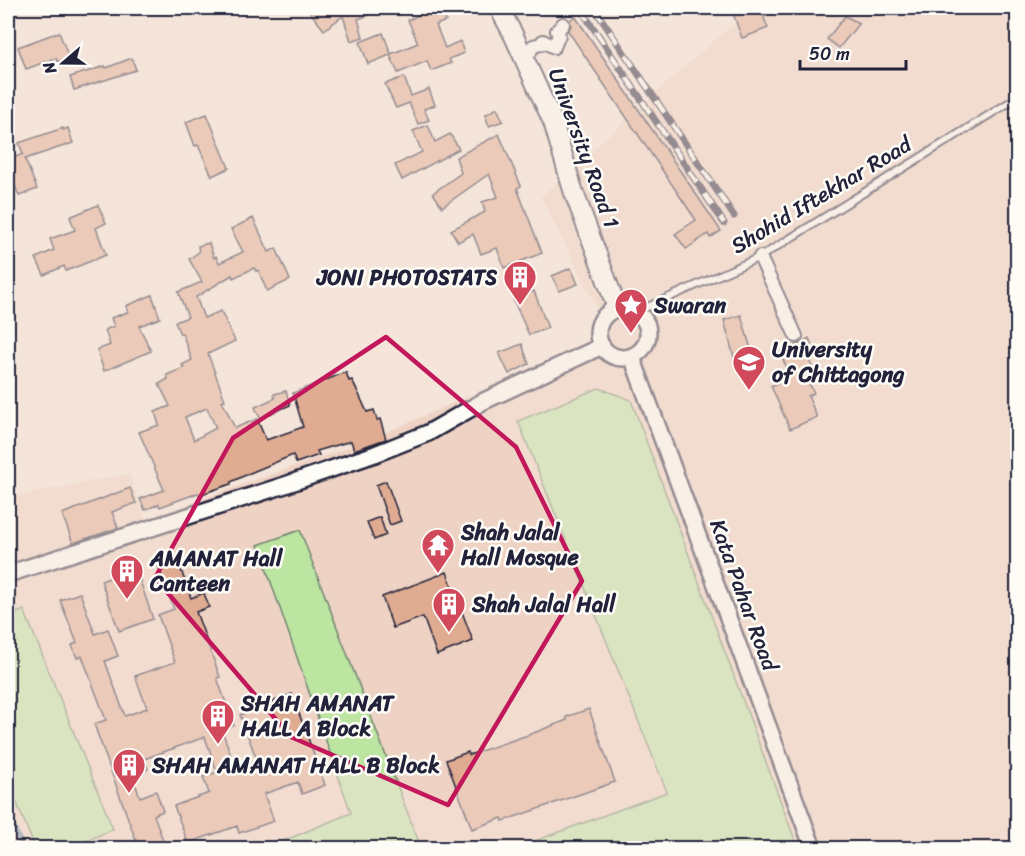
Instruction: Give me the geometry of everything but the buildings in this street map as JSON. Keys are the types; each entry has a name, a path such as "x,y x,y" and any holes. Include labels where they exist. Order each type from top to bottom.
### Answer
{"main road":[{"name":"University Road 1","path":"499,8 554,122 573,190 617,308"}],"street":[{"path":"526,60 533,46 541,44 543,40 554,47 559,34 557,31 563,24"},
{"path":"760,257 796,336"},
{"path":"624,307 636,312 642,317 648,332 644,347 632,357 612,356 602,346 597,331 599,323 610,311 617,308 624,307"},
{"path":"8,574 263,493 375,454 428,433 482,402 602,346"},
{"name":"Kata Pahar Road","path":"632,357 814,849"},
{"name":"Kata Pahar Road","path":"643,385 814,849"}],"lane":[{"name":"Shohid Iftekhar Road","path":"636,312 760,257 1017,97"}],"highlighted area":[{"path":"386,337 516,447 582,581 448,805 291,737 155,578 233,438"}],"shaded area":[{"name":"University of Chittagong","path":"758,8 1017,8 1017,848 8,848 8,498 129,474 145,519 372,439 588,343 598,309 541,197 719,36"}],"green space":[{"path":"599,388 631,400 798,848 516,848 667,792 518,421"},
{"path":"300,530 421,848 266,848 351,813 258,545"},
{"path":"24,610 113,829 71,848 35,848 8,781 8,617"}],"waterway":[{"path":"8,812 23,848"}],"railway":[{"path":"580,8 724,223"},
{"path":"594,8 734,216"}],"place":[{"name":"JONI PHOTOSTATS","path":"520,306"},
{"name":"Swaran","path":"631,334"},
{"name":"University of Chittagong","path":"749,391"},
{"name":"Shah Jalal Hall Mosque","path":"438,574"},
{"name":"AMANAT Hall Canteen","path":"127,600"},
{"name":"Shah Jalal Hall","path":"449,633"},
{"name":"SHAH AMANAT HALL A Block","path":"218,745"},
{"name":"SHAH AMANAT HALL B Block","path":"129,794"}]}
